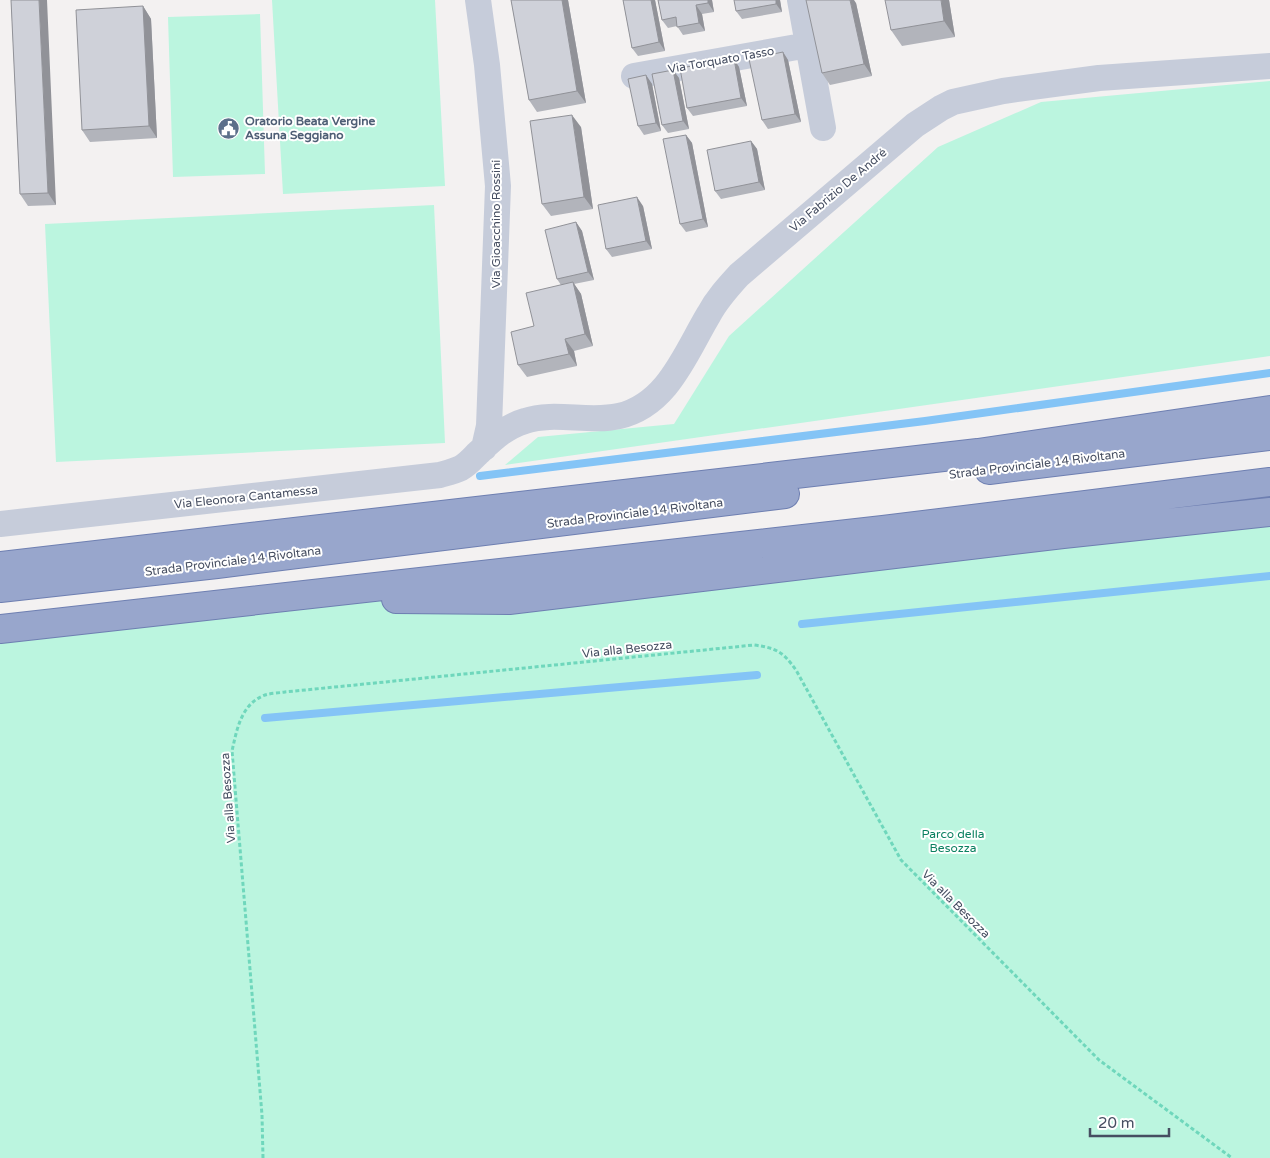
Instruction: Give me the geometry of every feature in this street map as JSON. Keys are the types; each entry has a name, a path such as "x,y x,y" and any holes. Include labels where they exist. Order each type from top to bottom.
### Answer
{"highway":[{"path":"0,566 978,453 1270,410"},
{"name":"Strada Provinciale 14 Rivoltana","path":"0,588 217,564 1270,436"},
{"path":"0,629 883,530 1270,482"},
{"path":"269,598 509,600 1063,534 1270,512"}],"street":[{"name":"Via Gioacchino Rossini","path":"478,0 488,74 498,186 489,426 484,448"},
{"path":"800,0 823,128"},
{"name":"Via Torquato Tasso","path":"634,76 808,45"},
{"name":"Via Fabrizio De André","path":"484,448 504,430 527,420 618,417 634,411 645,404 662,390 675,374 709,313 739,275 915,125 953,102 977,96 1064,82 1270,66"},
{"name":"Via Eleonora Cantamessa","path":"0,524 440,475 461,468 484,448"}],"path":[{"name":"Via alla Besozza","path":"263,1158 262,1115 232,751 237,727 246,708 264,696 285,692 754,645 768,647 785,656 796,670 901,860 1099,1060 1232,1158"}],"green space":[{"path":"272,0 435,0 445,186 283,194"},
{"path":"260,14 265,174 173,177 168,17"},
{"path":"1270,81 1270,356 505,465 538,437 674,424 729,336 938,147 1041,102"},
{"path":"434,205 445,443 56,462 45,224"},
{"name":"Parco della Besozza","path":"1270,488 1270,1158 0,1158 0,632"}],"building":[{"path":"11,0 39,0 48,193 20,194"},
{"path":"511,0 562,0 577,91 529,100"},
{"path":"623,0 651,0 659,42 632,48"},
{"path":"658,0 708,0 708,3 696,5 699,23 677,27 676,17 662,20"},
{"path":"734,0 776,0 776,4 736,11"},
{"path":"806,0 850,0 864,64 822,73"},
{"path":"885,0 941,0 944,21 891,30"},
{"path":"143,6 149,126 82,130 76,10"},
{"path":"783,52 795,114 762,120 749,59"},
{"path":"734,59 741,98 687,108 680,68"},
{"path":"673,70 683,121 662,125 652,74"},
{"path":"646,75 656,123 638,126 628,79"},
{"path":"572,115 584,197 542,204 530,121"},
{"path":"686,135 703,219 680,224 663,139"},
{"path":"751,141 759,182 715,191 707,150"},
{"path":"637,197 646,241 606,249 598,205"},
{"path":"576,222 588,272 557,279 545,230"},
{"path":"573,282 585,334 565,339 569,354 518,365 511,332 534,326 526,293"}],"waterway":[{"path":"480,476 925,421 1270,373"},
{"path":"802,624 1270,576"},
{"path":"265,718 757,675"}],"place":[{"name":"Oratorio Beata Vergine Assuna Seggiano","path":"229,128"}]}
